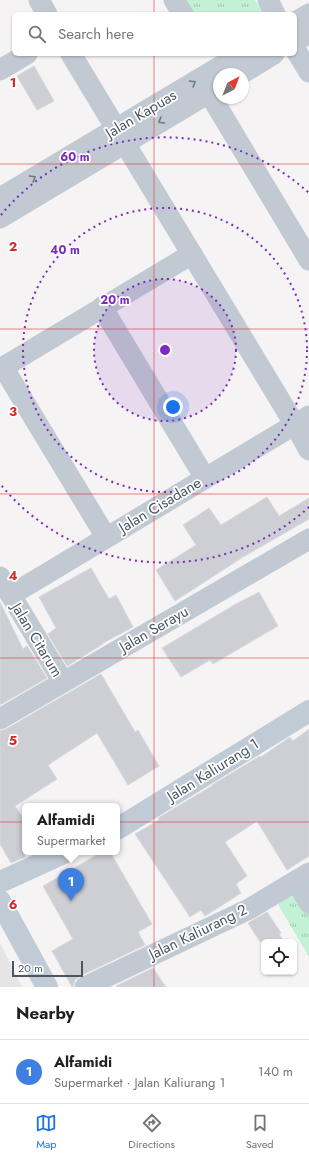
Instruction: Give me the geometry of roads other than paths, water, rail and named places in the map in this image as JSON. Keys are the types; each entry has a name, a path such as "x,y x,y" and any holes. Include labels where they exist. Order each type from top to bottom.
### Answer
{"street":[{"path":"39,0 46,12"},
{"path":"174,0 182,12"},
{"path":"268,0 274,12"},
{"path":"297,21 309,14"},
{"path":"297,41 309,33"},
{"path":"297,52 309,72"},
{"path":"0,70 24,56"},
{"path":"73,56 192,254 302,420 309,450"},
{"name":"Jalan Kapuas","path":"223,68 238,56"},
{"path":"249,69 271,56"},
{"name":"Jalan Kapuas","path":"0,218 213,76"},
{"path":"228,104 309,260"},
{"name":"Jalan Kapuas","path":"0,198 121,136"},
{"path":"106,537 2,368 192,254"},
{"path":"102,308 205,478"},
{"name":"Jalan Cisadane","path":"11,595 302,420"},
{"name":"Jalan Serayu","path":"0,719 309,539"},
{"name":"Jalan Citarum","path":"0,577 63,682"},
{"name":"Jalan Kaliurang 1","path":"120,827 309,711"},
{"path":"0,882 59,855"},
{"path":"302,877 309,903"},
{"name":"Jalan Kaliurang 2","path":"84,987 249,909 302,877"},
{"path":"0,900 47,987"}],"place":[{"name":"Alfamidi","path":"71,901"}]}
